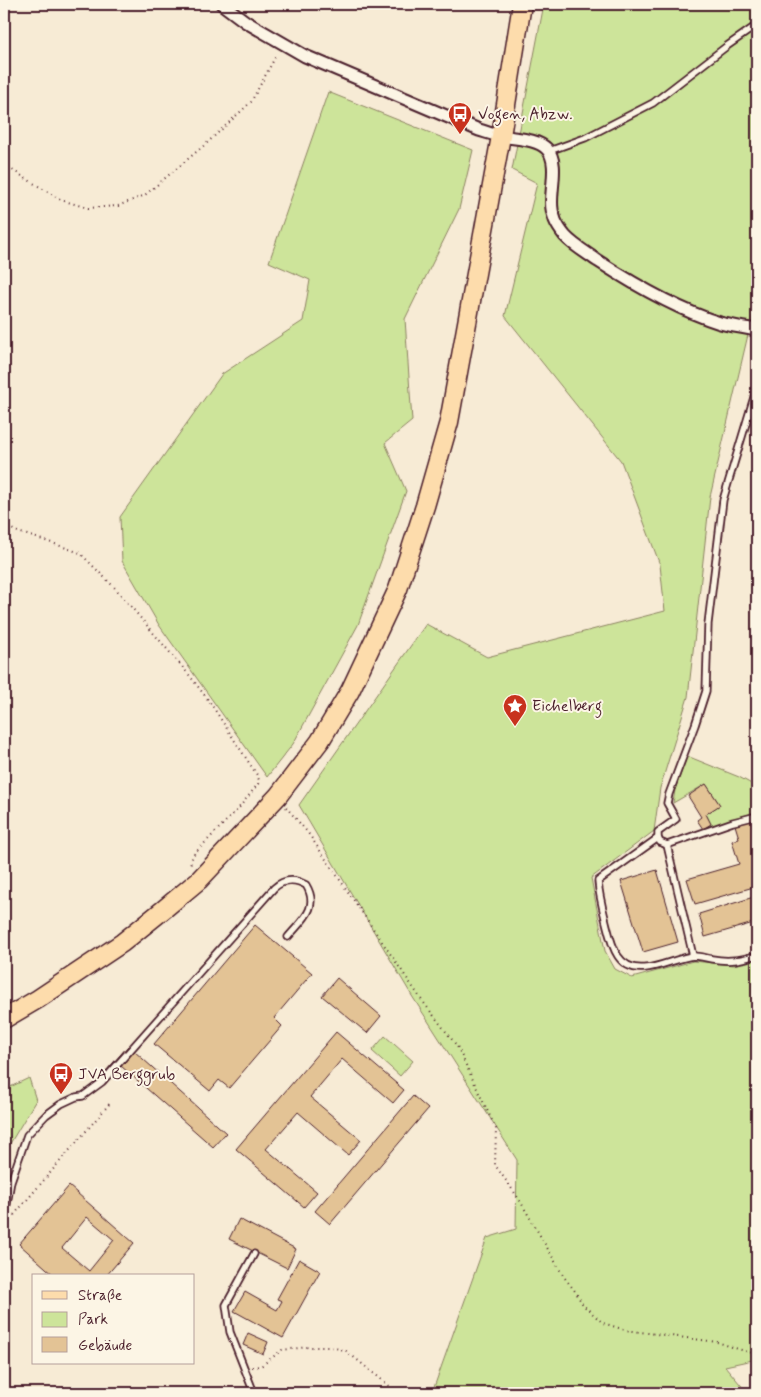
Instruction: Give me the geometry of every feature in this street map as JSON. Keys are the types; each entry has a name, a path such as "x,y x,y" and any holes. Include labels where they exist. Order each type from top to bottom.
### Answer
{"main road":[{"path":"4,1019 122,943 199,880 278,796 320,741 350,691 398,589 425,506 449,422 501,136 522,4"}],"street":[{"path":"226,5 246,22 314,60 479,130 542,145 549,151 552,163 552,209 556,222 565,236 581,249 646,290 685,309 719,322 757,330"}],"lane":[{"path":"549,151 584,138 653,103 757,25"},
{"path":"693,956 667,846 660,842 658,832 676,819 667,803 669,794 706,691 708,624 723,500 757,388"},
{"path":"667,846 733,822 757,816"},
{"path":"658,838 598,881 616,954 623,962 639,969 693,956 733,961 757,955"},
{"path":"4,1220 11,1181 27,1135 46,1115 62,1104 76,1097 83,1096 102,1082 274,888 280,883 294,880 306,885 312,897 311,906 307,914 288,937"},
{"path":"254,1254 226,1305 230,1332 254,1393"}],"path":[{"path":"4,165 61,200 88,208 118,206 145,195 208,143 251,102 282,42"},
{"path":"4,524 15,531 80,553 115,588 190,676 257,775 258,784 238,809 193,855 190,865 199,880"},
{"path":"278,796 308,833 420,999 457,1046 496,1129 495,1165 519,1199 583,1306 603,1323 624,1330 717,1342 757,1354"},
{"path":"4,1216 14,1215 111,1102"},
{"path":"245,1368 261,1366 282,1350 329,1347 345,1350 398,1393"}],"green space":[{"path":"544,4 757,4 757,302 710,497 688,697 660,788 654,831 591,878 605,951 615,969 632,978 693,961 734,965 757,958 757,1359 725,1366 745,1390 740,1393 432,1393 487,1238 516,1229 517,1160 412,996 299,805 426,624 487,657 665,611 660,565 621,461 505,316 537,183 512,170"},
{"path":"328,92 473,150 459,209 405,319 412,421 385,443 406,491 358,625 293,744 267,777 159,625 122,561 120,517 222,374 303,321 310,280 269,262"},
{"path":"687,756 739,777 757,787 757,811 704,830 711,824 706,814 720,805 706,784 673,803 675,790"},
{"path":"385,1036 413,1061 400,1076 372,1051"},
{"path":"29,1078 36,1100 8,1147 4,1166 4,1092 6,1089"}],"building":[{"path":"706,784 720,805 706,814 711,824 703,829 697,820 701,817 688,796"},
{"path":"757,818 757,886 695,904 687,879 739,864 732,841 739,838 735,825"},
{"path":"657,870 678,942 643,952 621,881"},
{"path":"757,896 757,922 705,937 699,914"},
{"path":"255,925 312,973 274,1018 282,1026 229,1088 219,1080 210,1091 154,1044"},
{"path":"337,978 381,1016 367,1033 322,996"},
{"path":"336,1032 404,1090 393,1103 342,1059 310,1097 361,1140 348,1155 298,1112 266,1149 317,1192 304,1207 236,1149"},
{"path":"128,1046 134,1051 112,1077 106,1071"},
{"path":"134,1051 226,1133 213,1147 121,1066"},
{"path":"413,1096 428,1109 330,1224 315,1211"},
{"path":"69,1186 134,1243 108,1274 53,1274 19,1244","holes":["87,1217 114,1240 89,1271 62,1248"]},
{"path":"239,1219 296,1249 287,1268 229,1239"},
{"path":"299,1259 320,1271 283,1338 234,1311 245,1292 277,1310 282,1301 277,1299"},
{"path":"248,1333 268,1342 263,1354 243,1345"}],"place":[{"name":"Vogen, Abzw.","path":"460,135"},
{"name":"Eichelberg","path":"515,727"},
{"name":"JVA Berggrub","path":"61,1095"}]}
